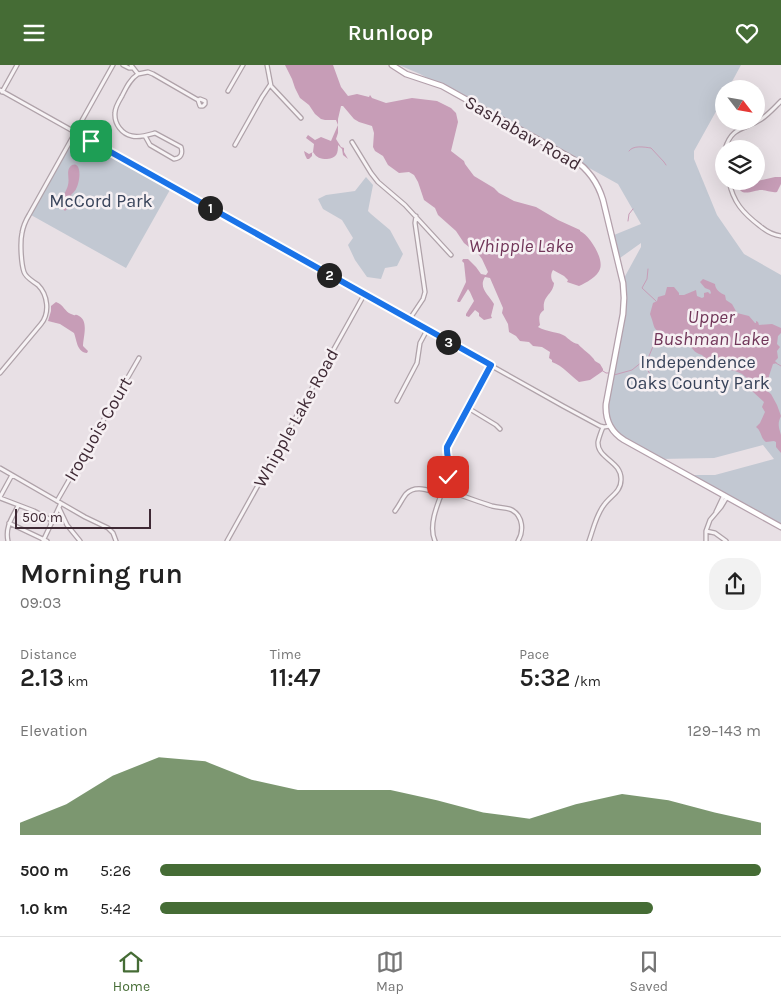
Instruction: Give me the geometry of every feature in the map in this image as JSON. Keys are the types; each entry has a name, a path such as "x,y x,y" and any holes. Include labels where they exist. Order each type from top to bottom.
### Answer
{"main road":[{"name":"Sashabaw Road","path":"392,65 409,75 442,87 568,156 585,169 596,183 603,200 622,279 624,295 623,314 606,403 606,415 610,427"},
{"path":"610,427 623,439 781,527"}],"street":[{"path":"17,65 1,91 563,406 603,427 610,427"},
{"path":"0,373 46,316 44,293 24,272 21,248 22,233 29,215 113,65"},
{"path":"123,65 129,68 132,67 138,73"},
{"path":"228,91 243,65"},
{"path":"267,65 270,85 301,118"},
{"path":"145,135 150,145 174,159 181,155 181,147 155,133 134,137 127,135 118,126 114,113 116,106 128,85 138,73 148,72 153,74 198,100"},
{"path":"235,145 270,85"},
{"path":"729,140 738,129 758,121 781,101"},
{"path":"352,142 378,182 405,205 451,255"},
{"path":"731,190 741,210 749,218 765,230 781,236"},
{"path":"409,320 423,299 425,292 415,223 416,216"},
{"name":"Whipple Lake Road","path":"227,541 364,295"},
{"path":"397,401 417,363 420,343 427,330"},
{"name":"Iroquois Court","path":"45,540 59,508 59,502 139,358"},
{"path":"434,541 432,526 450,469 447,447 491,365"},
{"path":"468,408 500,429"},
{"path":"589,541 601,509 620,488 621,480 619,470 615,464 599,449 599,439 603,427"},
{"path":"0,468 108,528 113,533 116,541"},
{"path":"12,475 0,497 53,521"},
{"path":"395,511 406,494 414,489 426,489 442,495"},
{"path":"444,489 512,511 519,517 522,527 522,534 518,541"},
{"path":"706,541 706,531 710,520 721,507 726,496"},
{"path":"8,541 7,529 18,505"},
{"path":"59,508 67,525 80,541"},
{"path":"9,523 45,540"},
{"path":"706,531 715,533 726,541"}],"green space":[{"name":"Independence Oaks County Park","path":"399,65 741,65 733,80 715,80 715,113 694,151 694,159 717,215 744,254 781,275 781,525 689,475 715,475 774,459 763,445 714,458 660,459 622,437 612,424 607,408 624,316 623,280 641,247 641,243 620,258 614,235 641,224 618,184 420,74"},
{"name":"McCord Park","path":"76,134 171,188 126,268 31,215"},
{"path":"366,177 373,185 368,211 390,230 403,254 397,266 385,268 381,279 367,277 355,260 348,245 353,238 342,220 323,209 318,199 326,195 355,191"}],"water":[{"name":"Whipple Lake","path":"285,65 333,65 341,87 348,96 357,94 369,97 370,95 372,98 386,103 412,98 437,101 451,108 456,113 458,122 451,151 464,161 474,176 514,201 536,207 584,233 598,253 601,264 599,272 579,286 567,282 568,280 564,276 553,270 551,276 554,283 553,287 546,298 538,327 565,336 578,344 600,364 603,371 590,380 579,382 563,368 552,362 549,358 550,352 542,347 533,346 529,342 520,341 509,332 508,324 502,313 503,308 490,278 485,277 483,288 494,304 492,318 484,320 475,310 469,317 466,316 474,301 468,289 460,302 457,301 466,282 464,263 462,261 463,259 468,259 481,274 486,275 488,272 482,259 438,215 435,208 424,200 414,175 409,172 399,173 388,165 383,156 375,151 373,147 374,133 372,126 354,119 343,106 341,106 338,125 336,120 321,119 300,98"},
{"path":"338,125 336,139 341,147 344,148 348,159 343,155 342,149 338,145 337,153 333,158 317,157 313,152 314,144 306,138 308,135 315,140 321,137 331,141"},
{"path":"304,151 309,154 313,152 312,156 307,159"},
{"path":"72,165 76,165 79,169 79,180 76,190 71,195 73,200 65,211 61,201 67,187 68,171"},
{"path":"781,177 781,184 777,192 761,190 765,190 765,179"},
{"path":"740,190 761,190 745,193"},
{"name":"Upper Bushman Lake","path":"703,279 715,284 737,313 749,316 755,323 756,321 758,322 759,325 772,324 781,328 777,344 780,347 777,351 778,358 775,361 777,363 773,364 767,391 771,394 781,416 779,428 781,453 776,447 776,442 766,442 756,427 765,412 762,407 764,402 752,391 748,379 735,371 709,363 686,343 663,337 667,335 655,328 650,314 653,303 657,301 658,297 665,295 667,287 674,287 679,295 696,290 697,296 702,298 704,293 711,293 700,282"},
{"path":"56,302 69,313 82,318 85,326 83,346 88,351 87,353 79,348 74,333 60,324 48,321 51,306"}],"waterway":[{"path":"629,151 636,147 651,148 666,165"},
{"path":"628,221 629,214 633,209"},
{"path":"648,269 647,279 642,288 656,301"},
{"path":"650,374 647,369 649,356 659,332"},
{"path":"614,375 632,370 648,357"},
{"path":"776,363 781,366"},
{"path":"603,371 610,373"}],"route":[{"path":"91,141 491,365 447,447 450,466 448,477"}]}
